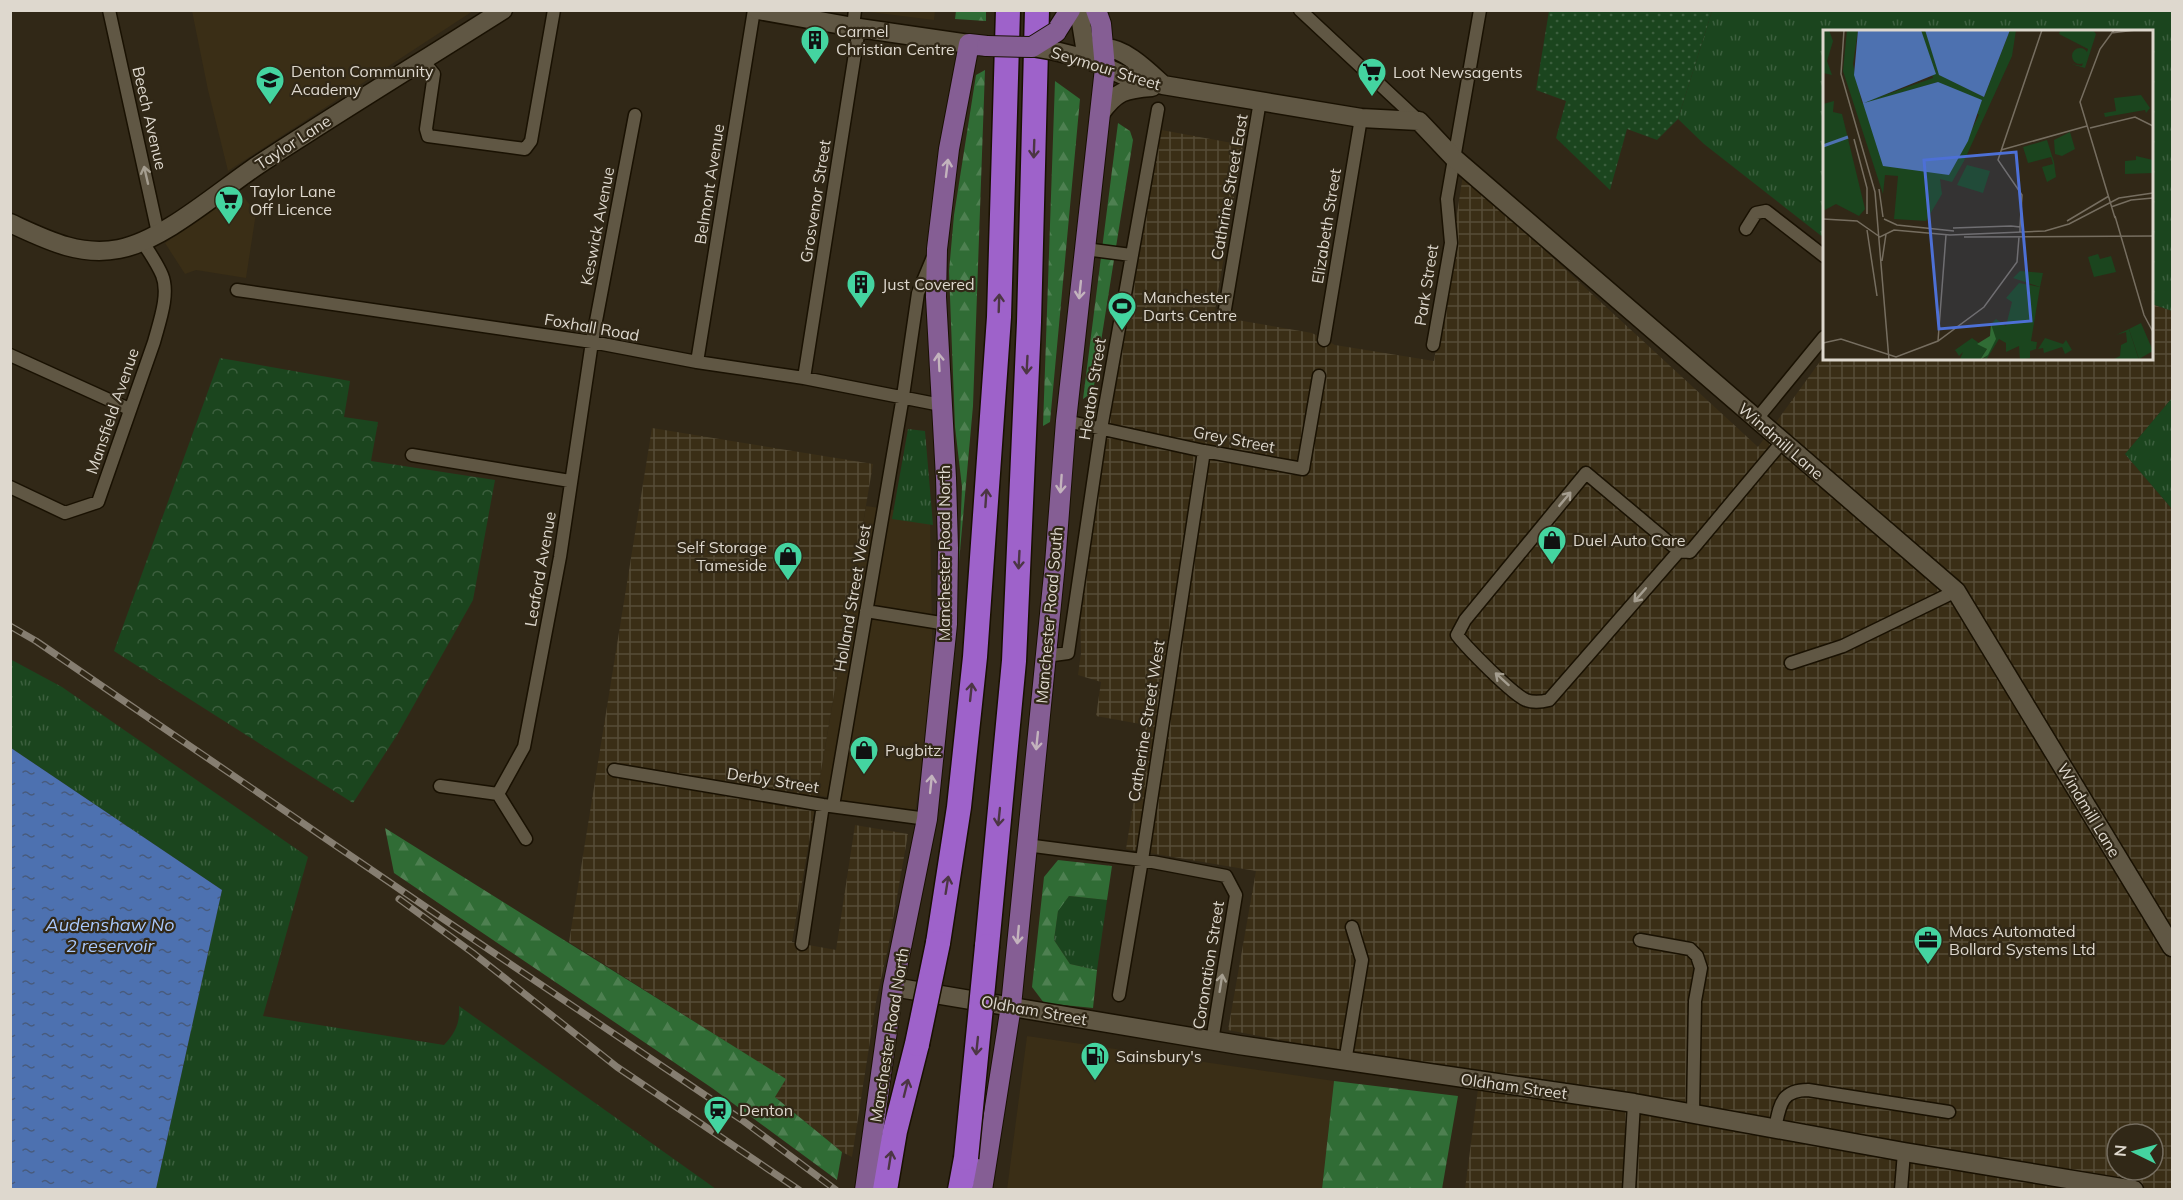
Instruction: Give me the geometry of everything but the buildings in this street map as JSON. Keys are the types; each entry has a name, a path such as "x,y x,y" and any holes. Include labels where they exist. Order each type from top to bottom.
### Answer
{"highway":[{"path":"885,1190 895,1131 917,1044 938,943 959,807 975,657 999,316 1008,10"},
{"path":"960,1190 966,1158 1014,661 1029,322 1037,10"}],"main road":[{"path":"1055,41 1071,10"},
{"name":"Manchester Road South","path":"982,1190 1011,1006 1046,656 1066,421 1105,68 1101,24 1096,10"},
{"name":"Seymour Street","path":"978,45 1032,47 1055,41"},
{"name":"Manchester Road North","path":"865,1190 893,987 927,819 947,624 946,478 936,297 937,249 949,149 978,45"}],"street":[{"name":"Beech Avenue","path":"109,10 150,237"},
{"name":"Taylor Lane","path":"10,223 58,244 76,249 106,251 122,249 150,237 204,204 254,168 369,93 503,10"},
{"path":"423,61 434,74 426,129 428,136 525,149 531,141 555,10"},
{"name":"Seymour Street","path":"756,10 856,22 978,45"},
{"name":"Belmont Avenue","path":"697,362 756,10"},
{"path":"1079,10 1087,59 1104,49 1114,50 1137,62 1163,86"},
{"name":"Windmill Lane","path":"1299,10 1419,121 1454,158 1956,591 2172,947"},
{"name":"Park Street","path":"1433,345 1451,243 1447,199 1480,10"},
{"name":"Grosvenor Street","path":"804,378 856,22"},
{"name":"Seymour Street","path":"1055,41 1105,68 1163,86 1360,118 1419,121"},
{"path":"1100,114 1109,101 1125,91 1163,86"},
{"name":"Cathrine Street East","path":"1224,315 1260,101"},
{"name":"Heaton Street","path":"1046,656 1068,653 1101,429 1158,109"},
{"name":"Keswick Avenue","path":"592,342 635,116"},
{"name":"Elizabeth Street","path":"1324,340 1360,118"},
{"path":"1746,229 1756,213 1766,211 1823,255"},
{"name":"Mansfield Avenue","path":"10,487 65,513 98,502 154,342 164,291 163,277 150,237"},
{"name":"Holland Street West","path":"802,944 866,611 903,396 918,293 937,249"},
{"path":"1085,249 1131,255"},
{"name":"Foxhall Road","path":"237,290 592,342 697,362 804,378 941,405"},
{"path":"1756,420 1823,338"},
{"name":"Leaford Avenue","path":"498,794 524,747 560,557 592,342"},
{"path":"10,355 129,409"},
{"name":"Grey Street","path":"1066,421 1204,451 1303,469 1319,376"},
{"path":"1679,551 1549,700 1538,703 1524,699 1468,650 1457,635 1465,620 1586,473 1679,551 1690,552 1782,442"},
{"name":"Catherine Street West","path":"1119,995 1142,861 1204,451"},
{"path":"412,455 570,482"},
{"path":"1791,663 1843,646 1956,591"},
{"path":"866,611 947,624"},
{"name":"Derby Street","path":"614,770 828,806 927,819"},
{"path":"440,786 498,794 526,839"},
{"path":"1026,845 1142,861"},
{"name":"Coronation Street","path":"1142,861 1227,876 1236,895 1212,1041"},
{"path":"1345,1062 1362,960 1352,927"},
{"path":"1640,940 1690,949 1697,956 1701,968 1695,1001 1693,1113"},
{"name":"Oldham Street","path":"893,987 1345,1062 1634,1102 1904,1152 2134,1190"},
{"path":"1775,1128 1780,1106 1786,1096 1796,1090 1949,1112"},
{"path":"1629,1190 1634,1102"},
{"path":"1900,1190 1904,1152"}],"shaded area":[{"name":"Denton Community Academy","path":"192,10 473,11 228,171 208,90"},
{"path":"935,10 934,20 862,11"},
{"path":"1156,129 1243,145 1214,316 1312,333 1335,345 1434,361 1463,175 1758,447 1823,357 1823,360 2153,360 2153,304 2172,311 2172,398 2125,454 2172,509 2172,1189 1465,1189 1480,1074 1358,1055 1228,1030 1256,871 1126,849 1146,725 1096,716 1101,682 1078,675 1081,653 1080,606"},
{"path":"240,192 256,213 246,278 196,270 185,274 165,243"},
{"path":"652,428 873,464 792,942 836,950 855,825 908,834 876,1002 852,1157 842,1152 775,1097 785,1079 569,942"},
{"path":"866,506 930,515 933,682 915,814 817,795"},
{"path":"1027,1036 1334,1081 1322,1189 1007,1190"}],"green space":[{"path":"956,11 986,11 986,21 955,19"},
{"path":"1549,11 1712,11 1678,119 1657,140 1627,129 1610,190 1556,138 1566,101 1536,90"},
{"path":"1712,11 2172,11 2172,311 2153,304 2153,30 1823,30 1823,237 1704,144 1678,119"},
{"path":"985,70 973,406 959,562 962,487 955,427 949,271 954,215 976,75"},
{"path":"1055,81 1080,99 1050,422 1043,426"},
{"path":"1118,123 1130,131 1133,140 1093,392 1083,399"},
{"path":"220,358 350,381 344,417 378,422 371,461 495,480 473,600 397,735 353,803 114,651"},
{"path":"2172,398 2172,509 2125,454"},
{"path":"908,429 925,431 933,525 892,519"},
{"path":"10,659 62,687 308,857 263,1016 444,1045 456,1027 459,1006 716,1189 156,1189 222,890 11,748"},
{"path":"385,828 786,1079 775,1097 842,1152 837,1180 712,1088 394,873"},
{"path":"1058,860 1112,866 1107,900 1069,896 1058,911 1054,940 1070,964 1097,970 1093,1008 1044,1003 1032,987 1044,877"},
{"path":"1069,896 1107,900 1097,970 1070,964 1054,940 1058,910"},
{"path":"1334,1081 1458,1096 1442,1189 1322,1189"}],"water":[{"name":"Audenshaw No 2 reservoir","path":"11,748 222,890 156,1189 11,1189"}],"railway":[{"path":"10,626 36,641 742,1120 836,1190"},
{"path":"399,899 473,953 617,1067 799,1190"}],"place":[{"name":"Carmel Christian Centre","path":"815,66"},
{"name":"Loot Newsagents","path":"1372,98"},
{"name":"Denton Community Academy","path":"270,106"},
{"name":"Taylor Lane Off Licence","path":"229,226"},
{"name":"Just Covered","path":"861,310"},
{"name":"Manchester Darts Centre","path":"1122,332"},
{"name":"Duel Auto Care","path":"1552,566"},
{"name":"Self Storage Tameside","path":"788,582"},
{"name":"Pugbitz","path":"864,776"},
{"name":"Macs Automated Bollard Systems Ltd","path":"1928,966"},
{"name":"Sainsbury's","path":"1095,1082"},
{"name":"Denton","path":"718,1136"}]}
